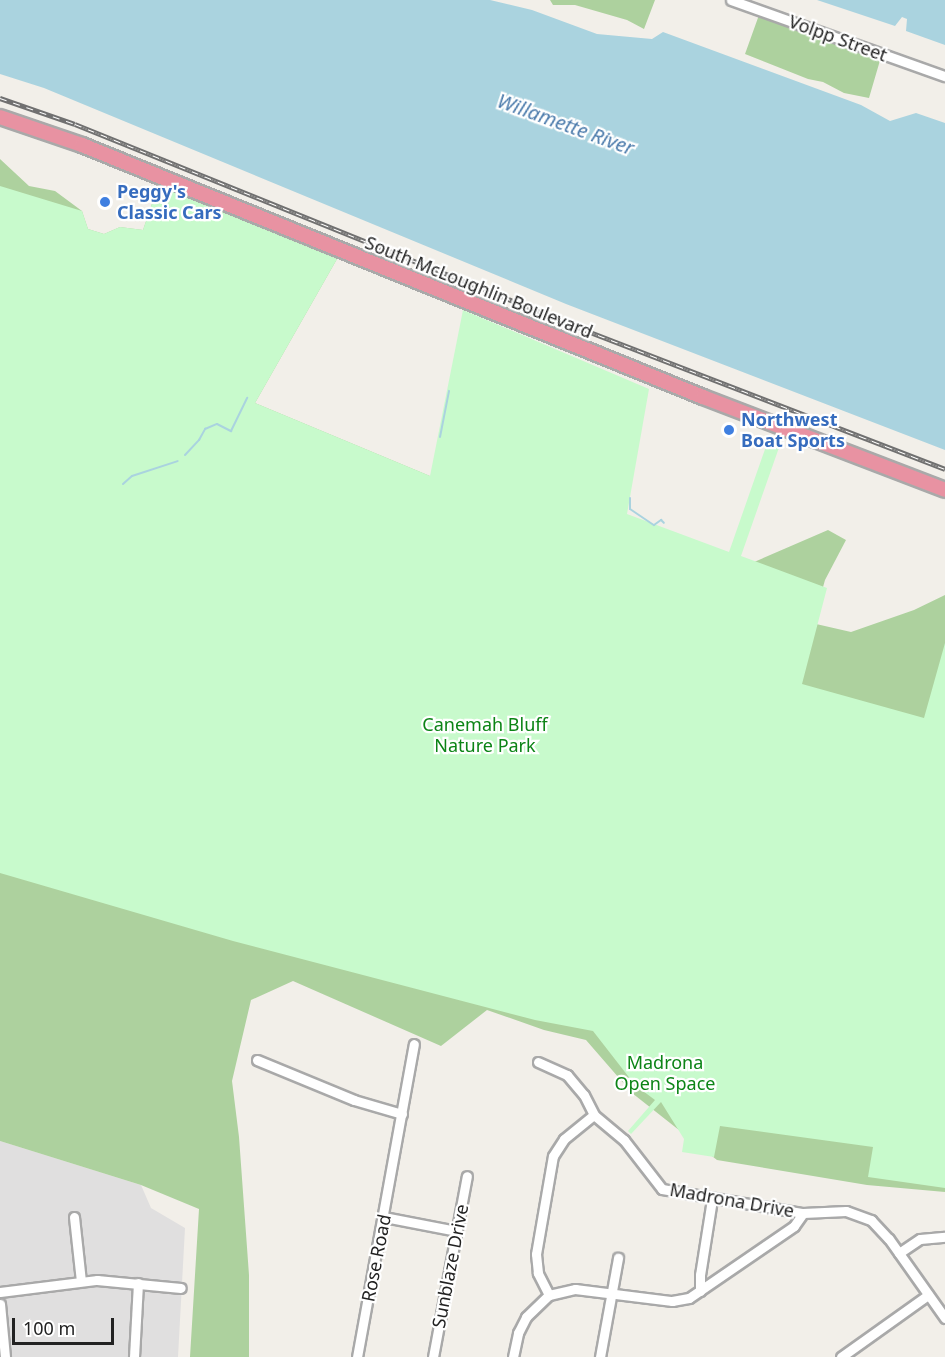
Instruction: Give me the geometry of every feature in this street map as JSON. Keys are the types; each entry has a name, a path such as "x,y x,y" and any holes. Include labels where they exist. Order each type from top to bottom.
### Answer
{"highway":[{"name":"South McLoughlin Boulevard","path":"0,117 82,145 703,397 945,490"}],"street":[{"name":"Volpp Street","path":"731,0 945,76"},
{"name":"Rose Road","path":"357,1357 414,1044"},
{"path":"257,1060 354,1100 402,1114"},
{"name":"Madrona Drive","path":"538,1062 567,1075 584,1095 594,1115 624,1140 662,1189 803,1213 840,1211 863,1215 878,1226 899,1253"},
{"path":"549,1295 538,1273 536,1254 552,1156 564,1139 594,1115"},
{"name":"Sunblaze Drive","path":"433,1357 467,1176"},
{"path":"700,1292 700,1275 712,1199"},
{"path":"513,1357 518,1333 526,1317 549,1295 575,1289 672,1301 689,1298 794,1226 803,1213"},
{"path":"74,1217 81,1281"},
{"path":"384,1217 457,1231"},
{"path":"945,1238 920,1239 899,1253 945,1318"},
{"path":"600,1357 618,1258"},
{"path":"0,1292 81,1281 108,1280 181,1288"},
{"path":"134,1357 138,1283"},
{"path":"841,1357 928,1295"},
{"path":"0,1304 5,1357"}],"shaded area":[{"path":"0,1141 141,1185 151,1208 185,1228 178,1357 0,1357"}],"green space":[{"path":"550,0 655,0 644,29 627,20 575,5 553,5"},
{"path":"759,15 881,57 869,98 844,93 823,82 808,79 745,54"},
{"name":"Canemah Bluff Nature Park","path":"0,159 29,186 55,191 82,211 88,229 104,234 120,227 143,230 158,186 337,259 255,403 430,476 616,520 731,572 828,530 846,540 825,580 818,605 803,621 851,632 914,610 945,595 945,1192 867,1185 717,1160 632,1093 586,1040 544,1030 487,1010 441,1046 293,981 251,1000 232,1081 239,1137 249,1275 249,1357 190,1357 199,1209 141,1185 0,1141"},
{"name":"Canemah Bluff Nature Park","path":"0,186 82,211 88,229 104,234 120,227 143,230 158,186 337,259 255,403 430,476 463,310 649,389 627,514 729,552 770,435 782,439 741,556 827,588 802,684 924,718 945,643 945,1188 868,1177 873,1147 720,1126 714,1157 682,1152 684,1139 661,1102 631,1134 628,1131 655,1100 635,1085 593,1031 535,1020 233,941 0,873"}],"water":[{"name":"Willamette River","path":"0,0 490,0 532,10 597,34 652,39 663,32 861,105 890,121 916,113 945,123 945,450 566,304 44,88 0,74"},
{"path":"817,0 945,0 945,45 906,31 907,19 902,17 895,26"}],"waterway":[{"path":"440,437 449,391"},
{"path":"185,455 199,440 205,429 217,424 231,431 247,398"},
{"path":"123,484 132,476 178,461"},
{"path":"630,498 630,509 654,525 661,520 664,523"}],"railway":[{"path":"0,98 75,124 585,330 945,469"}],"place":[{"name":"Peggy's Classic Cars","path":"105,202"},
{"name":"Northwest Boat Sports","path":"729,430"}],"park label":[{"name":"Madrona Open Space","path":"665,1073"}]}
